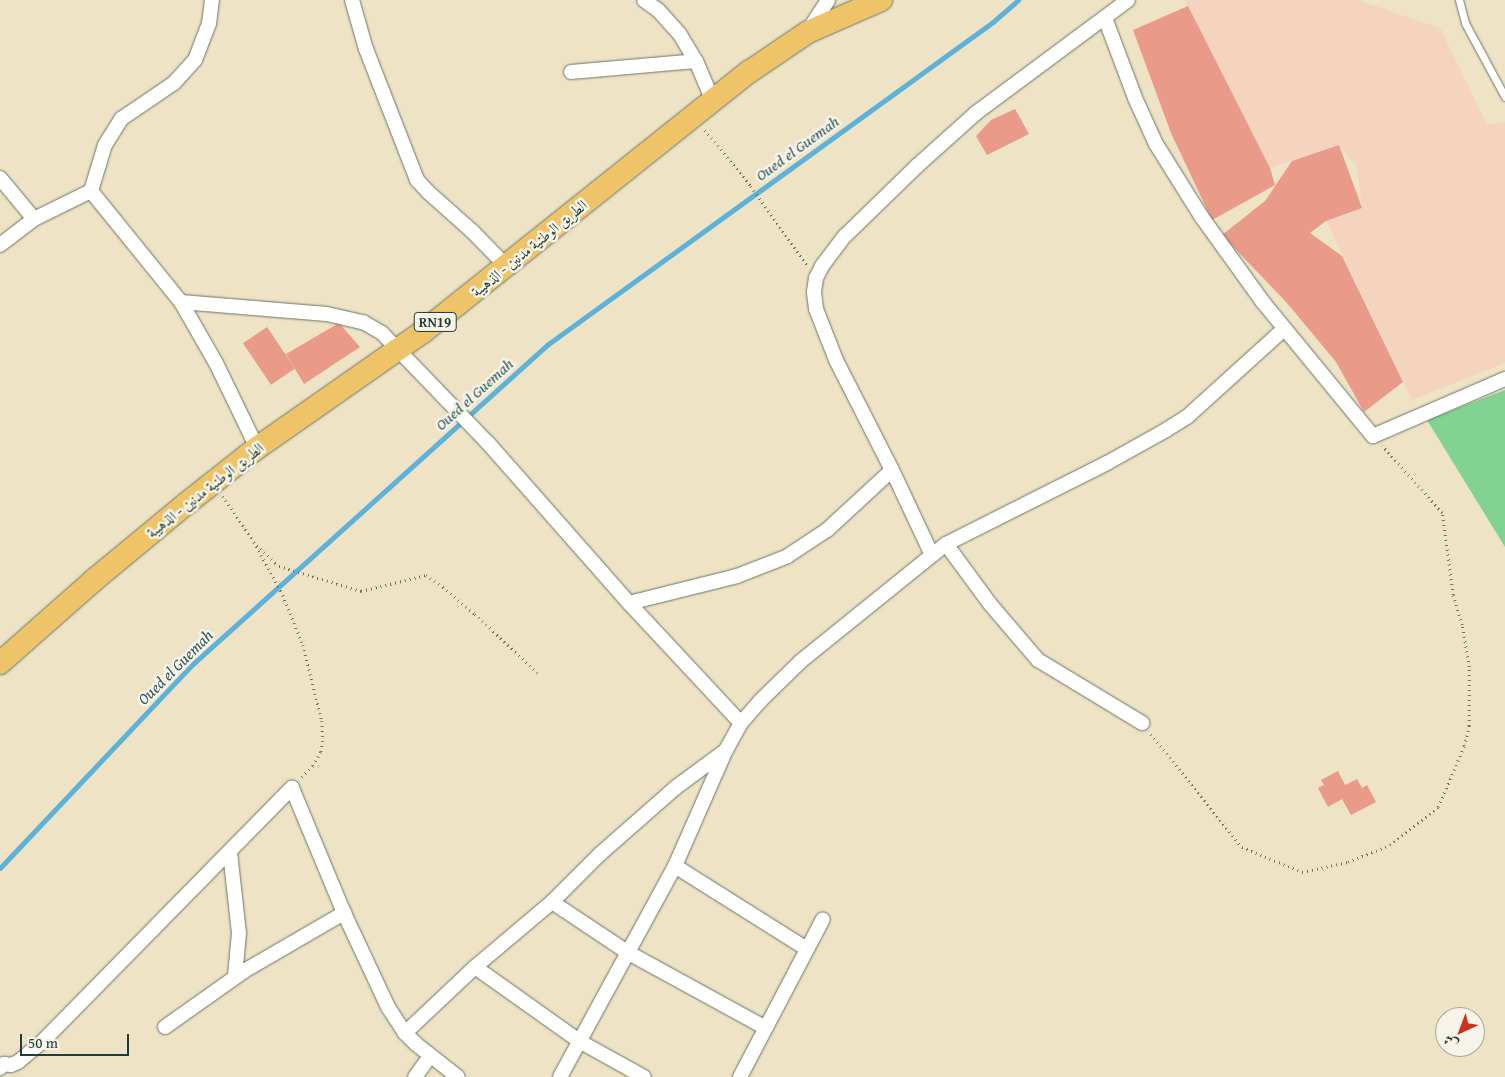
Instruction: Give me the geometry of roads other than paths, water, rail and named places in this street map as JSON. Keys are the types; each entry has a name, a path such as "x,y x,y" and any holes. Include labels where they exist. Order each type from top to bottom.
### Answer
{"main road":[{"name":"الطريق الوطنية مدنين - الذهيبة","path":"0,662 94,580 256,448 398,349 506,266 764,61 808,32 873,2"}],"street":[{"path":"0,245 34,219 91,192 105,145 121,118 174,84 195,60 209,24 212,0"},
{"path":"352,0 366,49 417,180 472,231 506,266"},
{"path":"644,0 658,10 679,33 696,61 713,102"},
{"path":"808,32 828,0"},
{"path":"932,555 892,470 836,360 816,309 814,292 816,278 822,266 845,236 918,165 976,113 1128,0"},
{"path":"1105,18 1135,98 1156,144 1220,243 1284,329 1373,436 1505,379"},
{"path":"571,72 696,61"},
{"path":"0,178 34,219"},
{"path":"91,192 181,302 216,363 256,448"},
{"path":"181,302 327,314 349,318 374,327 398,349 546,508 629,603 741,723"},
{"path":"560,1077 675,866 726,750 741,723 760,701 802,661 946,544 1099,468 1166,430 1188,416 1284,329"},
{"path":"629,603 737,576 786,557 827,530 892,470"},
{"path":"946,544 996,612 1038,660 1142,723"},
{"path":"405,1033 474,967 552,902 600,854 675,788 726,750"},
{"path":"1,1063 11,1065 18,1062 44,1040 292,788 344,913 382,996 405,1033 430,1056 458,1077"},
{"path":"230,852 239,934 235,976"},
{"path":"675,866 807,949"},
{"path":"552,902 627,952 766,1028"},
{"path":"165,1027 235,976 344,913"},
{"path":"740,1077 823,919"},
{"path":"474,967 579,1041 644,1077"},
{"path":"415,1077 430,1056"}],"lane":[{"path":"1459,0 1465,22 1505,97"}],"waterway":[{"name":"Oued el Guemah","path":"0,868 193,664 547,345 993,22 1018,0"}]}
